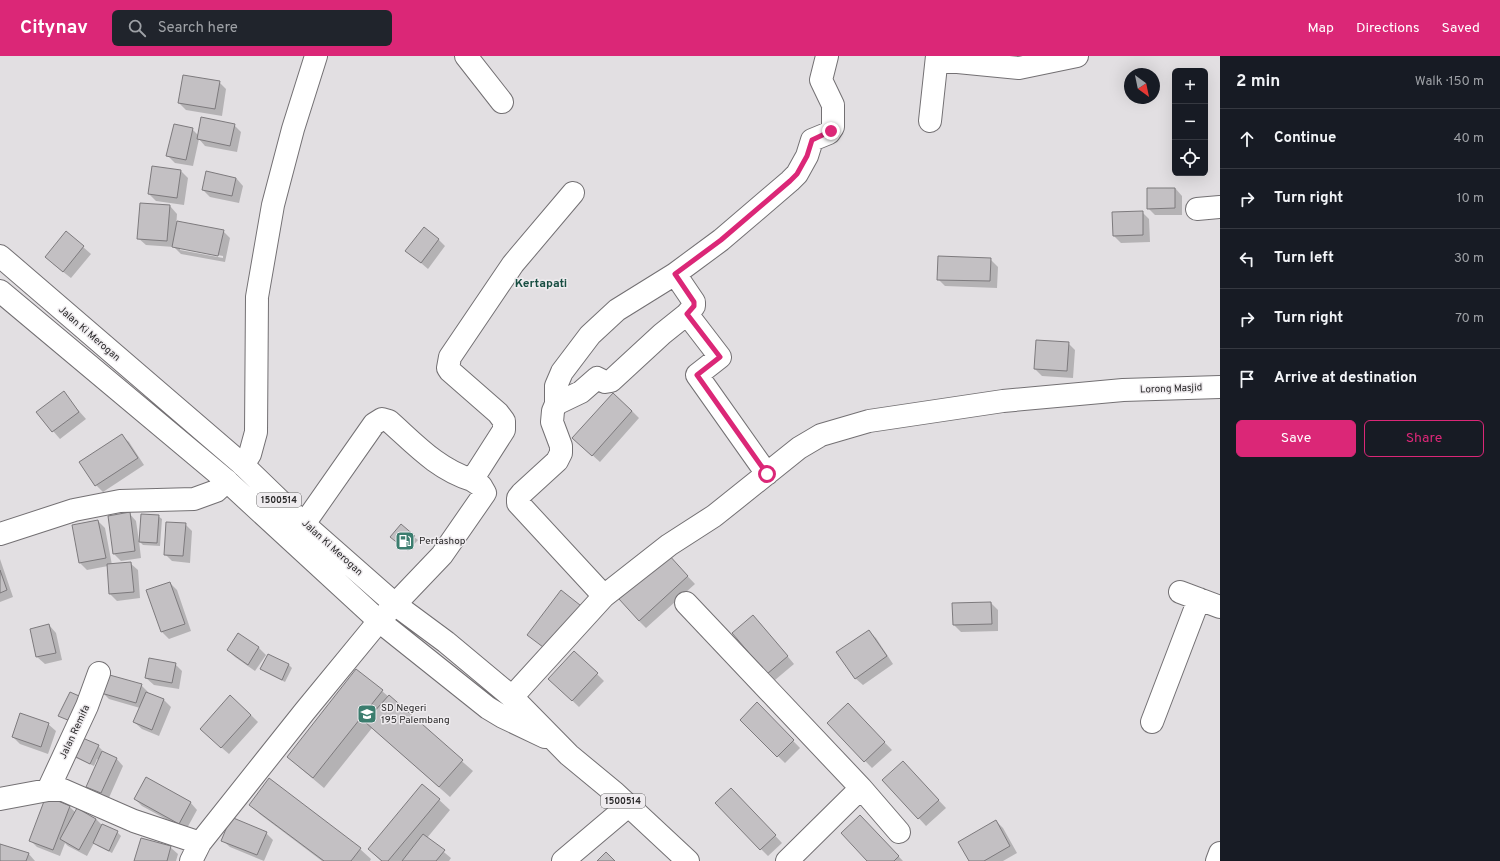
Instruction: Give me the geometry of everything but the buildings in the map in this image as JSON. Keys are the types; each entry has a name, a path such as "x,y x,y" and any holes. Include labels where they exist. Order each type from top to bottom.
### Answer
{"main road":[{"path":"0,534 74,510 120,501 194,499 216,491 243,465 250,454 256,432 257,298 273,205 293,129 316,56"},
{"path":"466,56 502,102"},
{"path":"604,596 518,503 518,498 522,493 557,461 561,452 559,437 552,426 553,411 556,404 556,390 559,378 570,360 590,335 618,310 675,274 721,240 797,174 807,156 812,140 831,131 833,127 833,105 821,80 826,56"},
{"path":"930,121 937,58 1019,68 1077,56"},
{"path":"472,480 504,430 504,421 498,413 450,371 448,368 450,357 512,264 573,193"},
{"path":"1197,209 1220,207"},
{"name":"Jalan Ki Merogan","path":"0,256 243,465 379,621 488,708 502,717 557,743"},
{"path":"556,404 581,392 598,378 606,382 611,381 662,334 687,314 694,306 694,302 675,274"},
{"name":"Jalan Ki Merogan","path":"0,291 227,481 303,532 446,642 512,697 569,755 688,861"},
{"path":"687,314 720,357 697,375 767,474"},
{"name":"Lorong Masjid","path":"512,697 604,596 669,545 714,516 799,448 821,435 869,420 1003,401 1123,390 1220,388"},
{"path":"0,799 48,790 63,790 134,821 195,852 305,710 379,621 396,605 442,555 484,493 481,486 472,480 457,475 434,461 389,420 382,419 374,424 303,532"},
{"path":"1152,722 1190,596 1220,607"},
{"path":"686,603 861,788 899,832"},
{"name":"Jalan Remifa","path":"48,790 87,706 99,673"},
{"path":"787,861 861,788"},
{"path":"564,861 628,806"},
{"path":"1217,861 1220,853"}],"place":[{"name":"Pertashop","path":"405,541"},
{"name":"SD Negeri 195 Palembang","path":"367,714"}],"district":[{"name":"Kertapati","path":"541,284"}],"route":[{"path":"767,474 697,375 720,357 687,314 694,306 693,298 675,274 721,240 790,181 797,174 807,156 812,140 830,133 831,131"}]}
